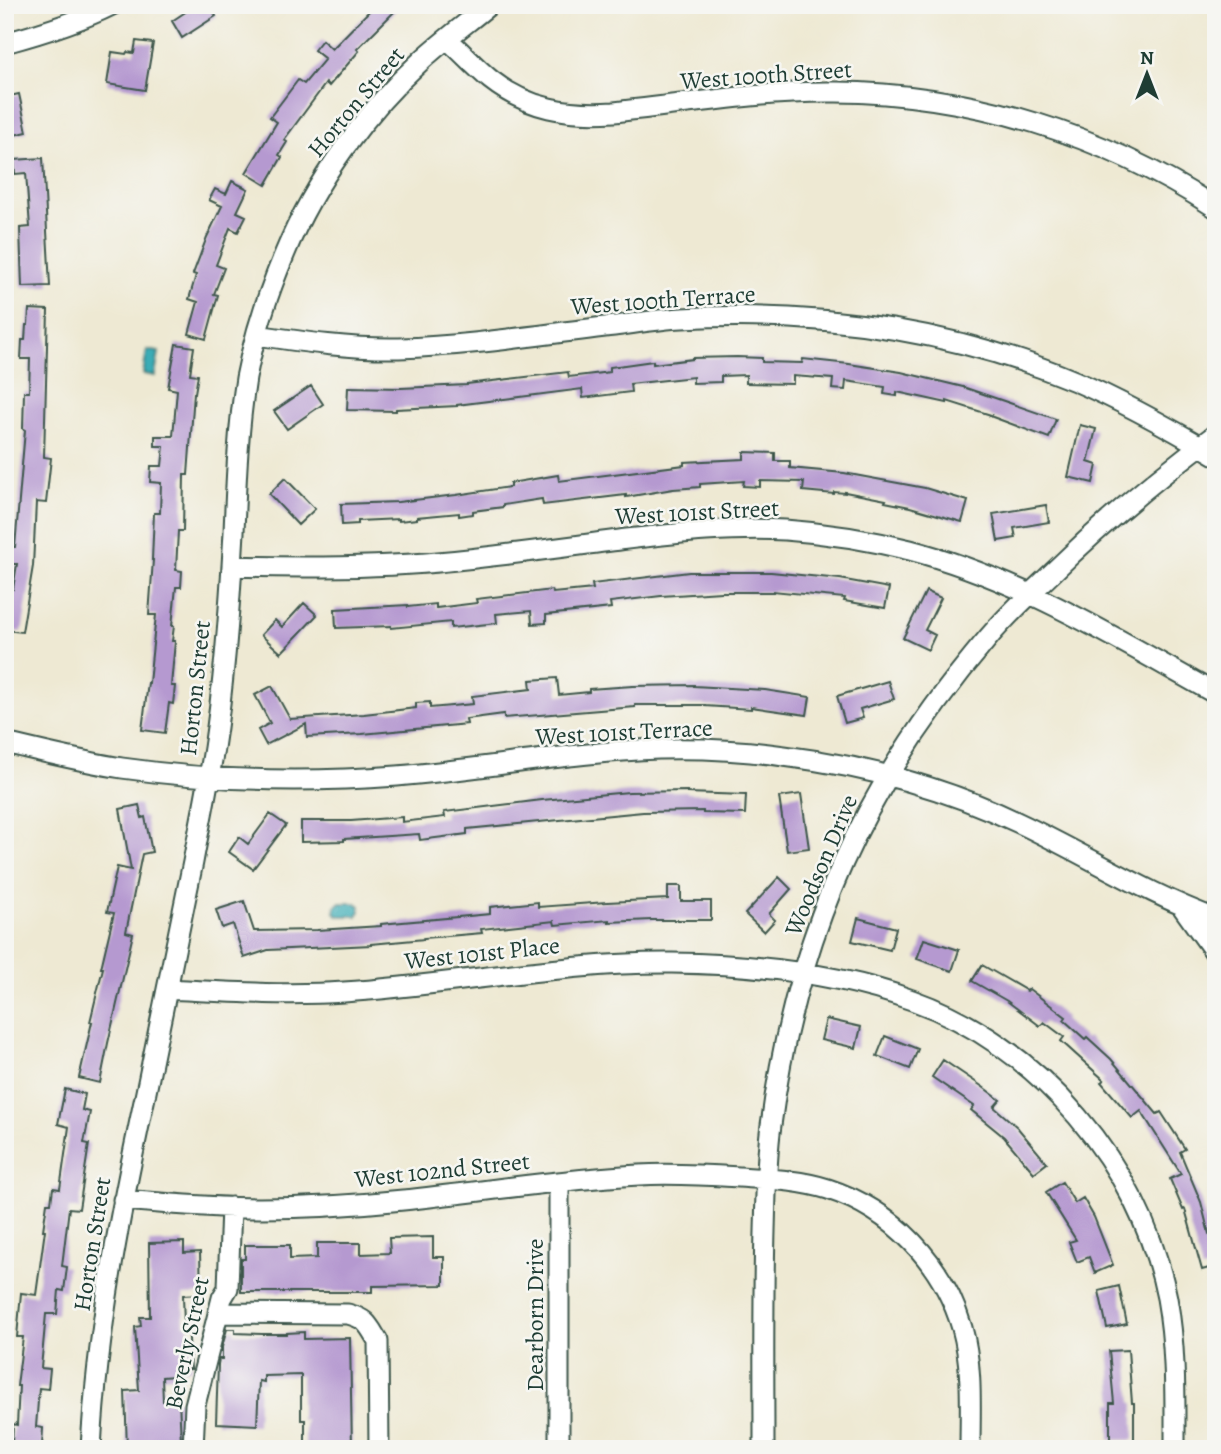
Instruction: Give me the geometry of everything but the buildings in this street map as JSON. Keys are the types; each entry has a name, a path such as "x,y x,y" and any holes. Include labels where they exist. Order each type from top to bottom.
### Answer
{"street":[{"path":"5,43 46,32 112,5"},
{"name":"Horton Street","path":"91,1449 110,1272 209,777 221,695 232,566 239,427 247,374 257,335 286,250 318,187 349,141 422,60 489,5"},
{"name":"West 100th Street","path":"447,38 501,87 526,100 558,111 587,114 614,112 785,93 900,95 955,103 1006,114 1069,133 1130,158 1216,208"},
{"name":"West 100th Terrace","path":"257,335 337,346 397,348 455,344 680,318 756,316 838,320 890,327 1023,361 1126,404 1210,445"},
{"name":"Woodson Drive","path":"764,1449 764,1268 766,1179 771,1125 793,1006 818,927 842,865 868,812 939,699 989,637 1031,593 1150,484 1210,445"},
{"name":"West 101st Street","path":"232,566 364,567 440,562 680,533 738,530 783,530 835,536 908,550 959,565 1031,593 1216,694"},
{"name":"West 101st Terrace","path":"5,743 122,768 245,780 398,776 660,749 722,750 785,756 846,766 921,785 959,798 1017,821 1184,908 1216,919"},
{"path":"1184,908 1216,954"},
{"name":"West 101st Place","path":"167,989 255,994 345,992 611,965 671,963 729,965 840,979 916,1001 995,1042 1023,1063 1057,1093 1084,1124 1115,1167 1136,1207 1166,1294 1175,1367 1175,1449"},
{"name":"West 102nd Street","path":"123,1200 230,1207 365,1204 641,1175 784,1180 826,1188 874,1210 923,1253 940,1277 951,1298 968,1353 970,1449"},
{"name":"Dearborn Drive","path":"559,1182 559,1449"},
{"name":"Beverly Street","path":"194,1449 195,1405 222,1298 228,1288 230,1207"},
{"path":"218,1313 348,1314 361,1317 378,1341 379,1449"}],"water":[{"path":"147,350 159,352 155,376 143,374"},
{"path":"339,903 356,903 360,906 360,911 357,916 338,916 335,907"}]}
